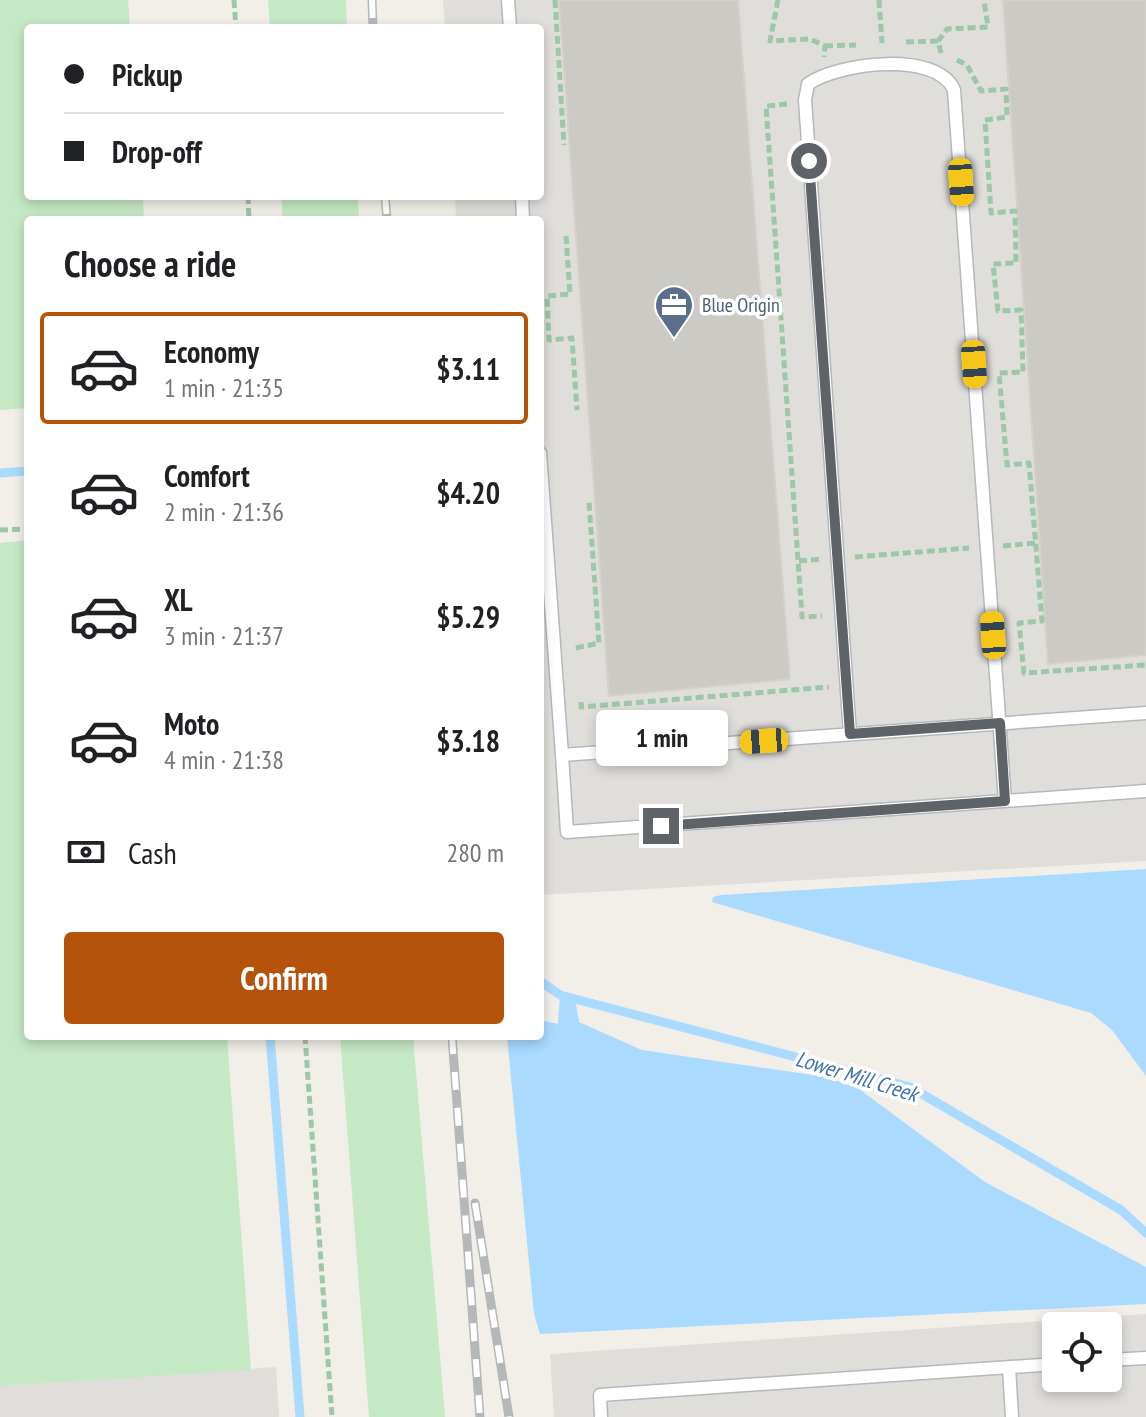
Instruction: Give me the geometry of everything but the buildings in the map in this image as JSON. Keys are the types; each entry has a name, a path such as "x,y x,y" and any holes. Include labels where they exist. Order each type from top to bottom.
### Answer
{"lane":[{"path":"508,0 510,24"},
{"path":"850,734 805,100 808,84 833,71 910,64 937,72 950,81 954,90 1005,801"},
{"path":"544,508 567,832 1146,791"},
{"path":"562,755 1146,713"},
{"path":"1122,1359 1146,1358"},
{"path":"601,1417 600,1395 1042,1365"},
{"path":"1009,1367 1012,1417"}],"path":[{"path":"234,0 236,24"},
{"path":"555,0 564,145"},
{"path":"778,0 770,41 810,39 825,46 824,57 818,62"},
{"path":"879,0 882,43"},
{"path":"984,0 988,27 947,29 938,41 940,53 967,65 981,91 1006,89 1007,117 985,120 991,213 1015,211 1016,263 993,264 998,311 1021,310 1023,372 999,373 1007,465 1029,463 1042,621 1019,623 1024,673 1146,665"},
{"path":"793,92 788,104 766,106 802,617 825,616"},
{"path":"566,236 570,294 547,296 548,325 549,340 572,338 577,410"},
{"path":"577,661 576,646 599,643 589,502"},
{"path":"0,530 24,529"},
{"path":"799,561 1035,543"},
{"path":"580,692 581,707 829,687 828,673"},
{"path":"305,1040 332,1417"}],"shaded area":[{"path":"443,0 1146,0 1146,861 544,895 544,216 456,216 455,200 544,200 544,24 445,24"},
{"path":"1146,1314 1146,1417 554,1417 550,1354 1042,1321 1042,1392 1122,1392 1122,1316"},
{"path":"276,1367 279,1417 0,1417 0,1386"}],"green space":[{"path":"0,0 128,0 130,24 24,24 24,200 143,200 144,216 24,216 24,408 0,410"},
{"path":"268,0 346,0 347,24 270,24"},
{"path":"281,200 358,200 359,216 283,216"},
{"path":"24,540 24,1040 227,1040 251,1370 0,1386 0,543"},
{"path":"340,1040 413,1040 445,1417 369,1417"}],"water":[{"path":"1146,869 1146,1076 1112,1030 1091,1013 712,902 713,897 721,895"},
{"path":"560,995 575,998 579,1022 642,1050 826,1077 859,1089 985,1182 1146,1267 1146,1304 540,1334 534,1314 507,1040 544,1040 544,1021 558,1024"}],"waterway":[{"path":"0,473 24,471"},
{"name":"Lower Mill Creek","path":"544,984 560,995 910,1087 1121,1210 1146,1233"},
{"path":"270,1040 300,1417"}],"railway":[{"path":"372,0 373,24"},
{"path":"385,200 387,216"},
{"path":"452,1040 480,1417"},
{"path":"475,1203 509,1417"}],"place":[{"name":"Blue Origin","path":"674,339"}],"route":[{"path":"661,826 1005,801 1000,723 850,734 809,161"}]}
